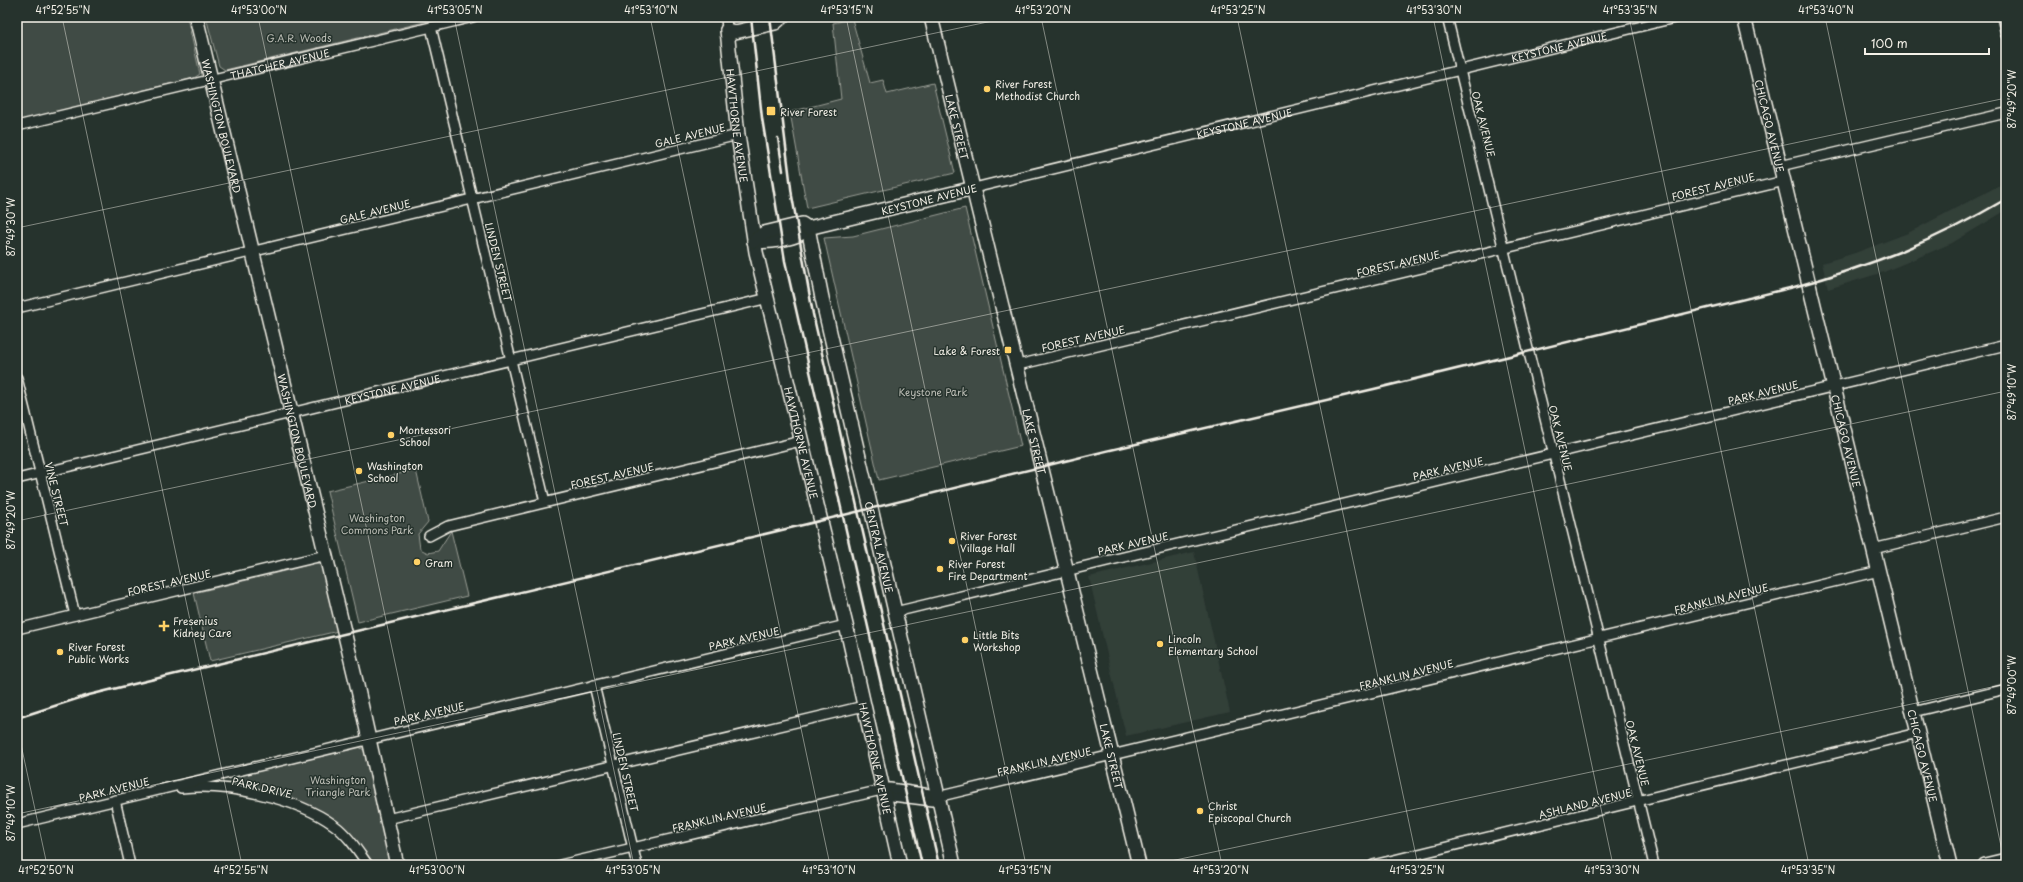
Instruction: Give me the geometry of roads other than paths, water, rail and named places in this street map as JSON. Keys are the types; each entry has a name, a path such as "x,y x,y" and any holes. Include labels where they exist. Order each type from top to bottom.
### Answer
{"street":[{"name":"WASHINGTON BOULEVARD","path":"196,17 326,555 397,865"},
{"name":"THATCHER AVENUE","path":"17,126 473,17"},
{"name":"HAWTHORNE AVENUE","path":"726,17 738,135 754,241 846,625 900,865"},
{"path":"727,30 735,24 762,17"},
{"path":"727,30 735,32 775,23 782,17"},
{"name":"LAKE STREET","path":"931,17 1018,365 1139,865"},
{"name":"OAK AVENUE","path":"1447,17 1654,865"},
{"name":"KEYSTONE AVENUE","path":"754,241 766,242 804,234 808,228 1679,17"},
{"name":"CHICAGO AVENUE","path":"1744,17 1950,865"},
{"path":"2002,17 2006,35"},
{"name":"LINDEN STREET","path":"431,27 545,502"},
{"path":"1780,166 2006,113"},
{"name":"GALE AVENUE","path":"17,308 738,135"},
{"name":"FOREST AVENUE","path":"1018,365 1784,181"},
{"name":"CENTRAL AVENUE","path":"808,228 822,298 954,865"},
{"name":"KEYSTONE AVENUE","path":"17,479 292,414 768,298"},
{"name":"PARK AVENUE","path":"895,612 1067,569 2006,345"},
{"name":"VINE STREET","path":"17,378 75,616"},
{"name":"FOREST AVENUE","path":"429,536 448,526 802,441"},
{"path":"1873,549 2006,517"},
{"name":"FOREST AVENUE","path":"17,629 326,555"},
{"name":"FRANKLIN AVENUE","path":"560,865 883,791 892,796 932,801 937,797 1879,571"},
{"name":"PARK AVENUE","path":"17,824 846,625"},
{"name":"LINDEN STREET","path":"594,685 637,865"},
{"path":"1913,712 2006,689"},
{"path":"387,819 864,706"},
{"name":"ASHLAND AVENUE","path":"1373,865 1918,734"},
{"name":"PARK DRIVE","path":"153,791 187,787 219,789 269,797 288,803 323,818 336,826 348,838 368,865"},
{"path":"115,800 130,865"},
{"path":"1985,865 2006,860"}],"railway":[{"path":"751,17 762,118 785,261 922,865"},
{"path":"770,17 792,196 813,314 939,865"},
{"path":"778,138 783,171"},
{"path":"17,718 89,695 142,682 807,524 1106,451 1374,389 1794,287 1877,261 1929,240 2006,199"}],"place":[{"name":"River Forest Methodist Church","path":"987,89"},
{"name":"River Forest","path":"771,111"},
{"name":"Lake & Forest","path":"1008,350"},
{"name":"Montessori School","path":"391,435"},
{"name":"Washington School","path":"359,471"},
{"name":"River Forest Village Hall","path":"952,541"},
{"name":"Gram","path":"417,562"},
{"name":"River Forest Fire Department","path":"940,569"},
{"name":"Fresenius Kidney Care","path":"164,626"},
{"name":"Little Bits Workshop","path":"965,640"},
{"name":"Lincoln Elementary School","path":"1160,644"},
{"name":"River Forest Public Works","path":"60,652"},
{"name":"Christ Episcopal Church","path":"1200,811"}],"park label":[{"name":"G.A.R. Woods","path":"299,37"},
{"name":"Keystone Park","path":"933,391"},
{"name":"Washington Commons Park","path":"377,522"},
{"name":"Washington Triangle Park","path":"338,784"}]}
